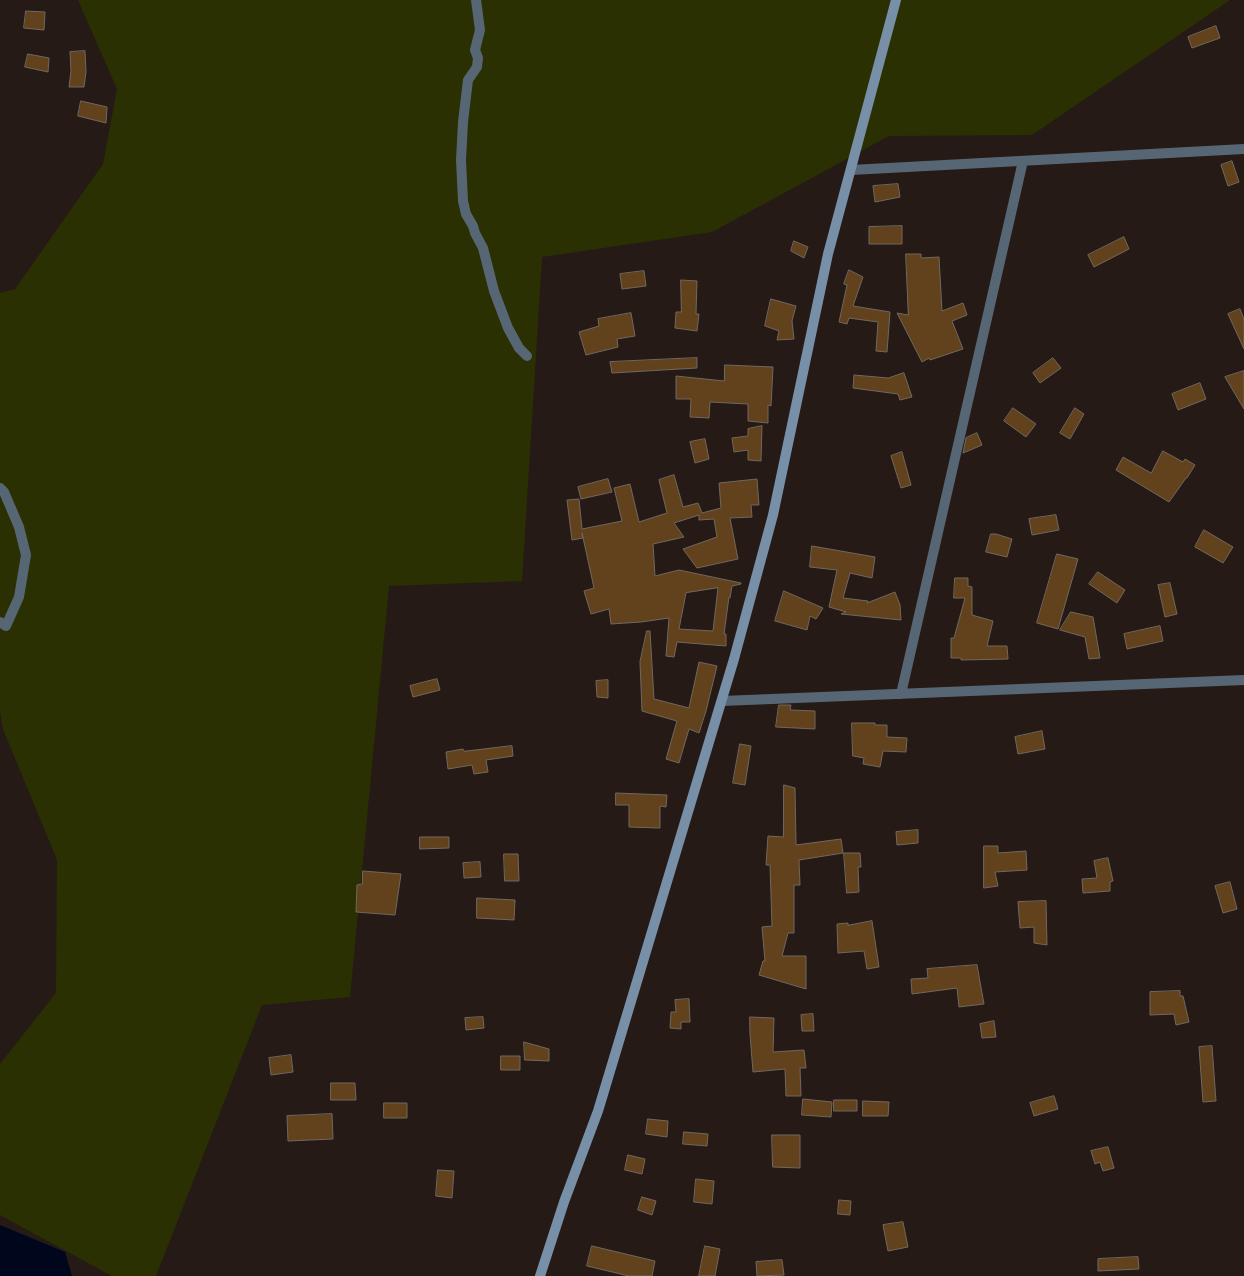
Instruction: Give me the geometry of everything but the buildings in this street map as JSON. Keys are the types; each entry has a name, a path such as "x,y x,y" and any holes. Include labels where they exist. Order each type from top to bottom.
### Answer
{"main road":[{"path":"540,1276 564,1202 598,1111 722,702 773,515 828,254 896,0"}],"street":[{"path":"476,0 480,30 475,50 478,58 477,67 468,80 463,122 461,160 463,201 466,214 474,226 475,234 483,248 494,291 508,328 519,348 526,356"},
{"path":"851,170 1244,149"},
{"path":"902,694 1023,161"},
{"path":"0,488 4,492 20,526 26,555 19,597 6,626 0,622"},
{"path":"722,702 1244,680"}],"green space":[{"path":"78,0 1230,0 1032,135 889,136 712,232 542,257 522,581 389,586 350,997 262,1005 156,1276 112,1276 0,1215 0,1064 56,993 57,860 3,729 0,711 0,293 15,289 103,164 117,89"}],"water":[{"path":"0,1225 65,1252 72,1276 0,1276"}]}
